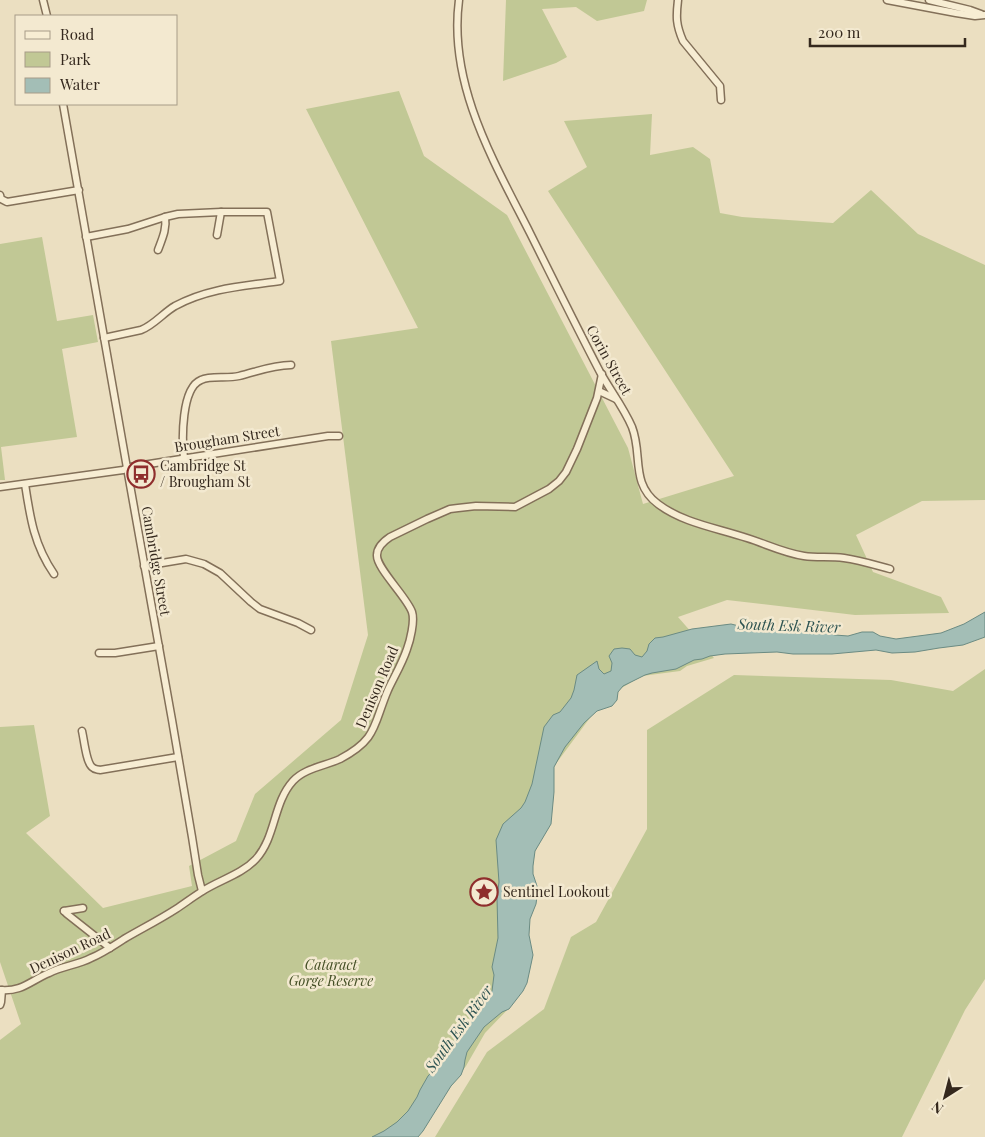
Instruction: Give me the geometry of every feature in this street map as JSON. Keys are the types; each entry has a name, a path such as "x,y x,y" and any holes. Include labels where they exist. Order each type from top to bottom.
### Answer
{"street":[{"path":"44,0 47,15"},
{"name":"Corin Street","path":"459,0 458,46 462,73 474,115 508,189 602,374 632,426 641,483 646,492 657,503 668,510 694,522 780,550 816,558 844,558 890,569"},
{"path":"678,0 676,24 679,32 690,50 720,86 721,100"},
{"path":"887,0 965,15 984,15"},
{"path":"929,0 984,15"},
{"name":"Cambridge Street","path":"63,105 202,891"},
{"path":"1,199 11,202 79,190"},
{"path":"217,235 221,212"},
{"path":"86,237 128,229 165,217 188,213 267,212 280,281 229,288 200,295 167,311 146,328 104,338"},
{"path":"158,250 166,224 165,217"},
{"path":"184,458 182,445 183,424 190,389 196,382 204,378 234,377 254,373 272,366 291,365"},
{"name":"Denison Road","path":"1,990 24,987 47,973 87,960 175,910 202,891 243,870 256,859 268,839 283,795 294,780 305,772 331,763 368,740 375,728 387,692 408,647 413,615 409,605 389,579 378,560 377,554 385,540 450,510 476,506 515,507 550,489 566,472 587,425 599,391 602,374"},
{"path":"599,391 616,399"},
{"name":"Brougham Street","path":"0,488 184,458 328,436 339,436"},
{"path":"24,484 33,530 45,561 54,574"},
{"path":"144,566 186,559 204,564 220,573 260,609 298,623 311,630"},
{"path":"99,652 115,653 159,646"},
{"path":"82,731 88,763 96,770 178,757"},
{"name":"Cambridge Street","path":"188,900 196,888 198,875"},
{"path":"83,908 64,911 110,948"},
{"path":"0,1005 1,990"}],"green space":[{"path":"506,0 647,0 644,11 597,21 576,7 542,9 567,57 556,63 503,81"},
{"name":"Cataract Gorge Reserve","path":"399,91 424,156 507,215 628,448 643,504 734,476 548,191 587,167 564,121 652,114 650,155 693,147 710,159 720,213 742,217 833,223 871,190 918,234 985,265 985,500 922,501 856,535 873,572 941,597 949,613 855,615 727,600 678,617 714,658 687,666 680,671 642,676 618,690 595,711 526,804 510,1007 485,1033 466,1066 413,1137 0,1137 0,1040 21,1024 0,962 0,727 34,725 50,816 26,833 103,908 192,886 189,866 236,841 255,794 341,720 368,635 331,341 418,328 306,109"},
{"path":"42,237 57,321 93,315 98,342 62,349 77,437 1,447 5,480 0,480 0,244"},
{"path":"985,669 985,979 965,1010 902,1137 435,1137 487,1052 544,1009 571,937 596,922 647,829 647,730 734,675 891,680 953,691"}],"water":[{"path":"985,612 985,637 963,645 915,652 892,653 876,650 832,654 777,652 725,654 694,660 676,669 645,675 623,686 612,706 597,711 584,723 565,747 554,767 551,824 535,851 533,874 538,889 536,904 530,919 529,935 533,955 527,983 523,991 509,1009 502,1012 484,1027 467,1052 461,1075 451,1086 418,1137 372,1137 397,1122 408,1111 428,1076 439,1064 447,1050 492,991 494,975 492,967 498,938 497,898 499,882 496,840 503,824 525,802 532,784 544,727 553,715 560,712 571,698 577,675 597,661 599,669 604,674 611,671 612,663 609,656 614,649 630,649 635,655 642,657 647,651 649,644 655,638 692,629 731,624 747,628 795,631 819,630 835,635 848,636 862,632 873,632 880,636 896,639 941,633 964,624"}],"place":[{"name":"Cambridge St / Brougham St","path":"141,474"},
{"name":"Sentinel Lookout","path":"484,892"}],"water label":[{"name":"South Esk River","path":"789,626"},
{"name":"South Esk River","path":"459,1029"}]}
